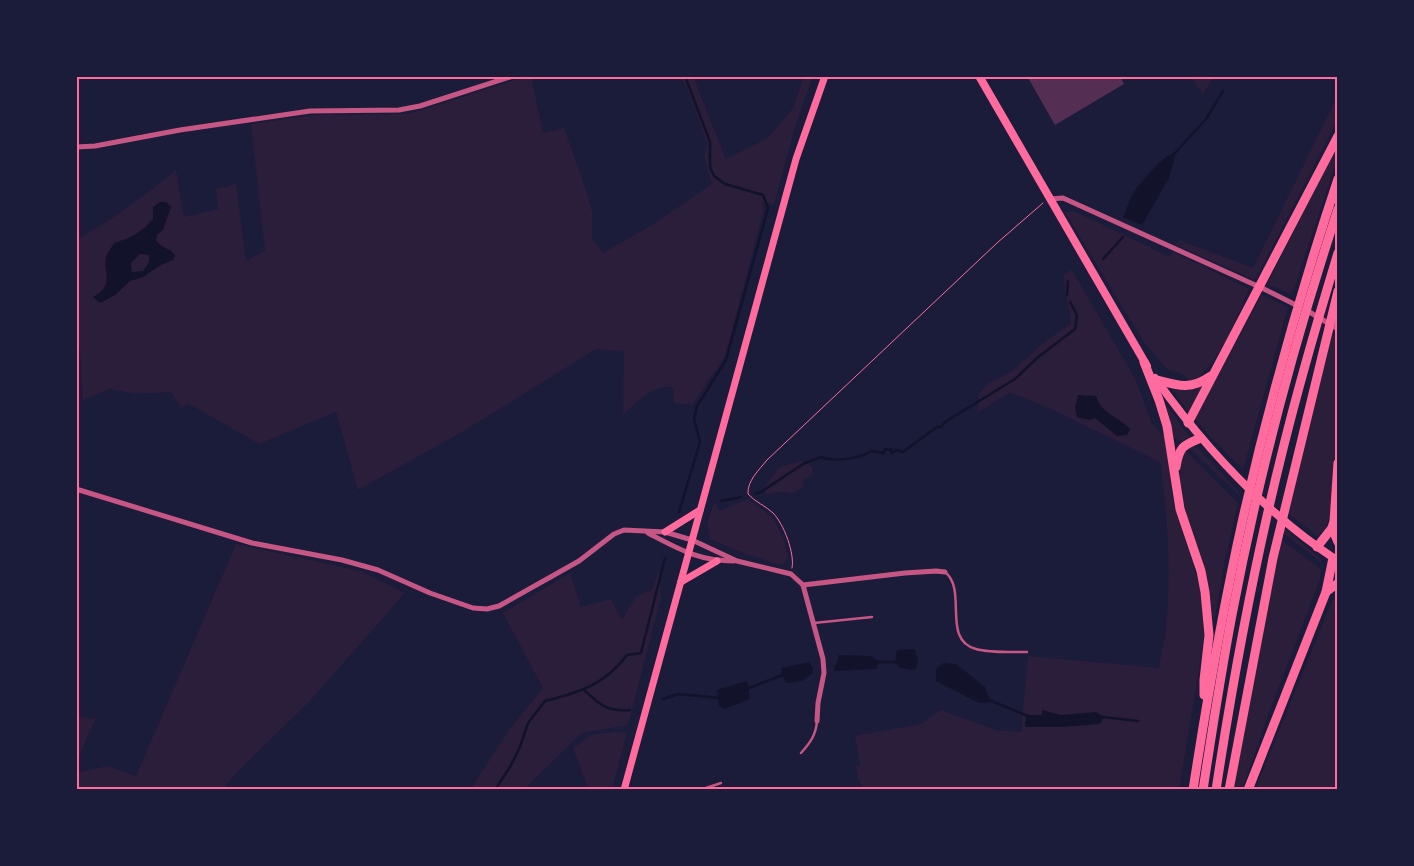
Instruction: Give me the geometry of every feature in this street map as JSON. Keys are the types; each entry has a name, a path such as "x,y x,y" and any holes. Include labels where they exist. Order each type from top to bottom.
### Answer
{"highway":[{"path":"1188,423 1338,136"},
{"path":"1193,790 1205,710 1253,475 1297,310 1338,178"},
{"path":"1203,790 1221,674 1267,455 1309,304 1338,210"},
{"path":"1216,790 1230,694 1259,550 1280,461 1338,253"},
{"path":"1228,790 1273,558 1338,291"},
{"path":"1144,362 1159,400 1170,438 1182,519 1201,571 1207,602 1209,635 1204,680 1205,710"},
{"path":"1157,380 1191,386 1202,382 1214,374"},
{"path":"1175,478 1178,456 1181,449 1189,442 1201,438"},
{"path":"1317,547 1332,528 1334,521 1338,463"},
{"path":"1332,528 1338,542"},
{"path":"1248,790 1326,592 1335,559"},
{"path":"1326,592 1338,583"}],"main road":[{"path":"624,790 796,159 825,76"},
{"path":"979,76 1144,362 1188,423 1263,503 1317,547 1335,559"},
{"path":"665,532 700,510"},
{"path":"681,582 717,561"}],"street":[{"path":"76,147 95,146 180,130 310,111 399,110 420,106 512,76"},
{"path":"1050,199 1062,198 1264,289 1338,329"},
{"path":"76,489 252,543 342,560 378,570 430,593 467,607 480,609 492,608 507,602 579,561 619,532 630,530 665,532 692,540 737,561 791,574 803,585 823,659 824,673 817,721"},
{"path":"647,532 704,559 737,561"},
{"path":"803,585 905,573 945,572"}],"lane":[{"path":"945,572 953,582 960,638 975,649 1027,652"},
{"path":"814,623 872,617"},
{"path":"801,753 816,732 817,721"},
{"path":"700,790 721,783"}],"path":[{"path":"791,574 793,561 788,541 780,523 772,512 748,494 748,487 753,478 767,460 983,257 1050,199"}],"shaded area":[{"path":"531,76 543,133 564,128 592,211 592,238 603,253 655,223 712,184 704,156 707,144 692,100 681,76 693,76 726,159 768,138 793,108 804,76 813,76 796,124 774,204 761,202 764,209 725,356 692,405 674,403 673,387 657,389 645,395 623,415 624,351 596,349 464,431 358,490 336,412 259,444 189,404 181,407 171,392 137,394 109,389 83,400 80,349 76,348 76,240 128,207 176,170 184,217 218,209 216,189 236,184 246,261 265,251 251,124 314,115 409,114"},
{"path":"1191,76 1214,76 1203,95"},
{"path":"1338,95 1338,119 1255,280 1176,245 1179,240 1253,268"},
{"path":"1338,145 1338,157 1292,294 1267,284"},
{"path":"1176,152 1169,178 1142,225 1123,217 1132,195 1140,184 1165,158"},
{"path":"160,202 166,202 171,207 163,230 157,235 156,240 175,255 173,260 161,265 143,277 130,281 115,295 100,303 93,297 106,284 105,264 107,254 114,243 136,234 149,224 153,219 153,207","holes":["140,254 149,255 149,262 143,271 132,272 131,263"]},
{"path":"1074,211 1170,257 1173,252 1249,289 1220,352 1203,373 1192,382 1182,374 1168,370 1145,344 1065,212"},
{"path":"1072,270 1136,380 1152,424 1166,438 1172,497 1200,587 1204,630 1202,651 1179,790 864,790 858,779 856,766 860,765 855,736 921,724 941,710 996,730 1021,732 1028,656 1159,668 1168,607 1167,523 1160,462 1055,411 1009,393 977,413 979,393 989,383 1011,372 1042,344 1071,323 1063,275"},
{"path":"1262,295 1288,307 1243,470 1195,418"},
{"path":"1332,335 1338,337 1338,407 1331,510 1326,529 1317,536 1288,513"},
{"path":"1207,383 1190,413 1170,387"},
{"path":"1078,395 1096,396 1106,411 1130,429 1127,435 1117,436 1095,418 1090,420 1077,417 1075,408"},
{"path":"1162,399 1190,438 1181,441 1173,437"},
{"path":"1192,446 1197,447 1239,492 1239,495 1189,448"},
{"path":"1185,450 1238,503 1224,564 1215,618 1213,618 1206,574 1181,493 1181,462"},
{"path":"799,461 805,462 812,467 813,475 803,480 804,486 792,493 778,492 767,495 763,489 779,468"},
{"path":"748,499 773,518 783,537 788,556 784,564 779,565 710,539 707,523 715,501 719,511"},
{"path":"1284,528 1320,558 1322,563 1283,533"},
{"path":"1280,539 1321,570 1320,579 1268,715 1242,790 1233,790"},
{"path":"236,544 361,571 405,593 309,702 236,773 222,790 76,790 76,773 108,766 136,776"},
{"path":"659,570 661,598 628,725 582,733 523,790 470,790 508,731 543,688 503,613 570,573 581,607 611,599 622,620 636,596 652,590"},
{"path":"1338,595 1338,790 1255,790 1332,601"},
{"path":"914,649 918,660 915,670 900,668 895,662 897,650"},
{"path":"839,655 871,656 879,662 876,669 834,671"},
{"path":"809,662 813,669 812,674 801,681 787,683 782,675 781,668"},
{"path":"943,663 956,664 985,687 991,702 979,703 936,681 936,669"},
{"path":"747,681 750,699 724,709 719,706 717,690"},
{"path":"1042,710 1061,715 1096,712 1104,717 1100,724 1025,727 1026,715 1042,715"},
{"path":"76,717 96,718 76,762"},
{"path":"616,732 627,733 612,790 589,790 573,748 591,735"}],"building":[{"path":"1027,76 1120,76 1124,84 1055,125"}],"waterway":[{"path":"679,512 700,442 694,419 697,406 726,360 768,208 763,195 725,184 714,176 710,167 710,142 685,76"},
{"path":"1175,153 1206,119 1223,91"},
{"path":"1103,259 1123,237"},
{"path":"1067,295 1068,281"},
{"path":"755,494 803,464 821,457 826,459 846,459 871,451 884,453 885,449 891,450 892,453 897,450 903,452 937,427 941,427 945,422 1015,379 1037,358 1075,329 1077,315 1070,302"},
{"path":"721,501 741,497"},
{"path":"495,790 520,747 528,723 545,701 580,691 601,680 619,665 627,655 641,653 665,558"},
{"path":"877,662 897,662"},
{"path":"746,689 785,674"},
{"path":"584,690 595,700 610,709 630,710"},
{"path":"663,699 678,694 719,698"},
{"path":"989,700 1028,716"},
{"path":"1103,717 1138,721"}]}
